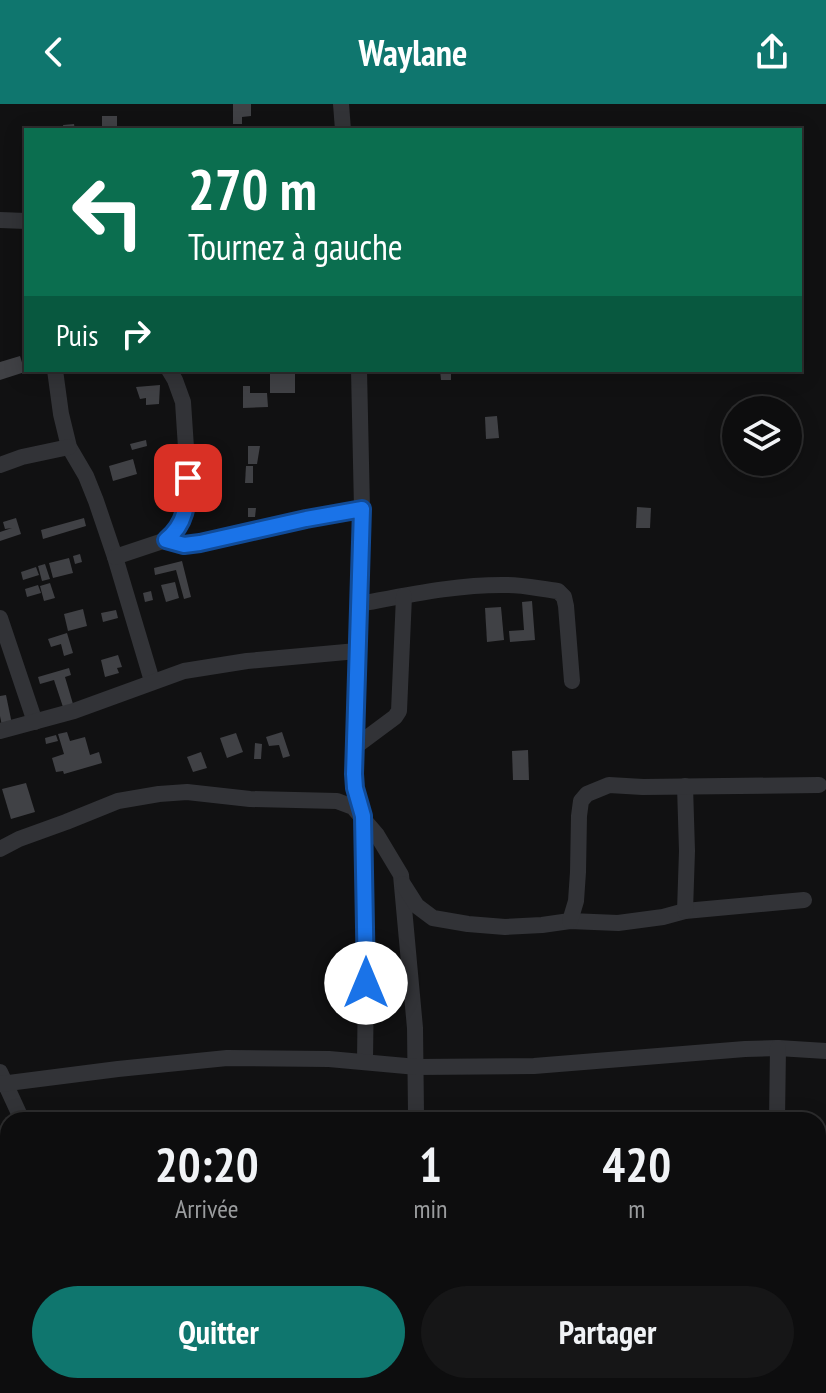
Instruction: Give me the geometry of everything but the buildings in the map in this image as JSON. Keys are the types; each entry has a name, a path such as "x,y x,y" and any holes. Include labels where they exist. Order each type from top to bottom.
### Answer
{"street":[{"path":"341,104 343,128"},
{"path":"0,220 24,221"},
{"path":"55,372 69,447 91,487 152,681"},
{"path":"115,557 166,540 182,521 188,478 183,402 170,372"},
{"path":"359,372 362,509 355,788 363,816 365,1062"},
{"path":"0,465 69,447"},
{"path":"166,540 184,545 200,543 292,521 362,509"},
{"path":"359,604 462,588 509,585 558,591 564,597 566,606 572,681"},
{"path":"356,746 399,711 404,596"},
{"path":"0,618 35,722"},
{"path":"0,731 74,711 184,671 215,665 357,651"},
{"path":"570,921 576,901 581,801 587,794 609,785 819,785"},
{"path":"685,786 685,911"},
{"path":"1,846 118,801 159,794 187,792 250,799 337,801 353,807 363,816 401,875 415,1028 416,1112"},
{"path":"402,883 417,906 433,918 505,927 570,921 618,923 685,911 804,900"},
{"path":"777,1112 778,1048"},
{"path":"18,1112 1,1080 227,1058 317,1058 417,1067 534,1066 778,1048 826,1051"}],"route":[{"path":"188,478 180,527 166,540 184,545 362,509 354,774 363,816 366,983"}]}
